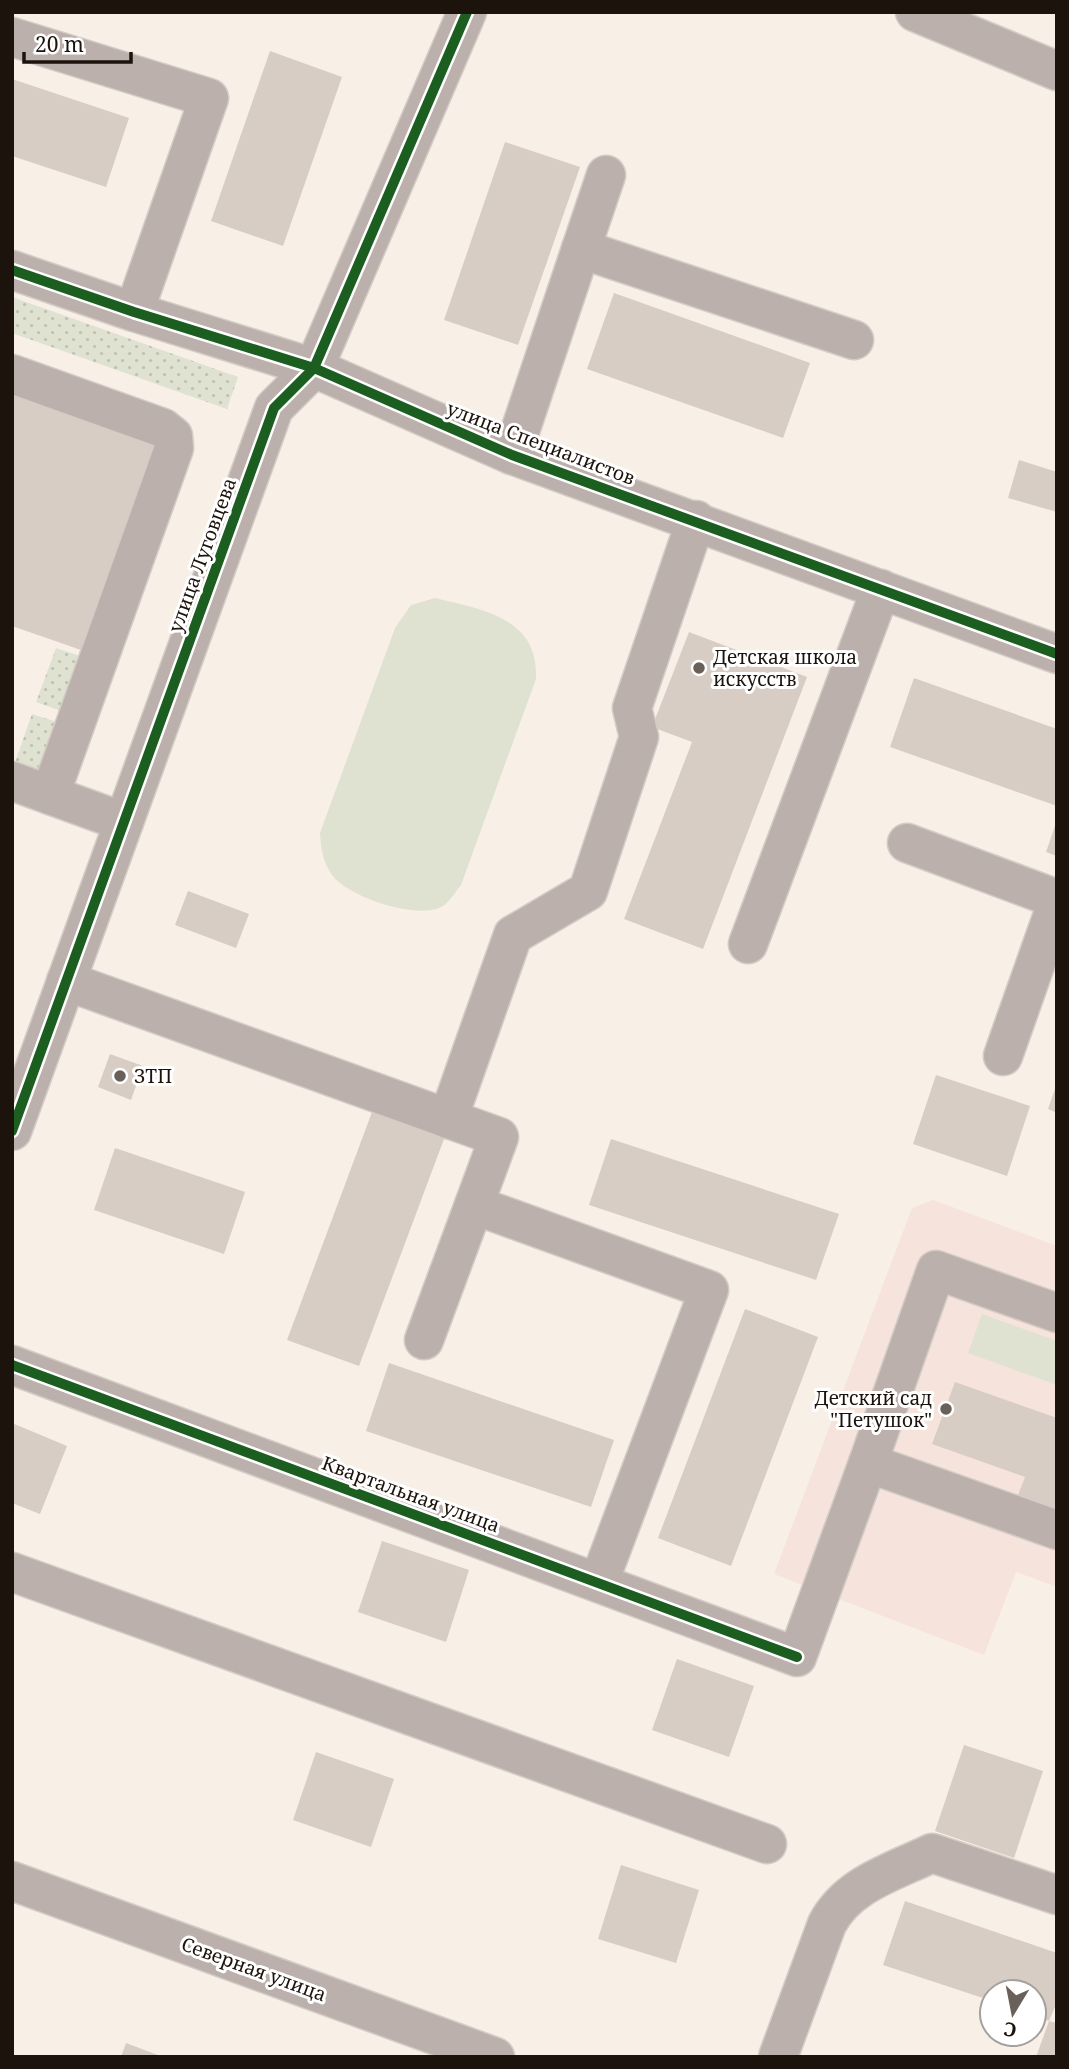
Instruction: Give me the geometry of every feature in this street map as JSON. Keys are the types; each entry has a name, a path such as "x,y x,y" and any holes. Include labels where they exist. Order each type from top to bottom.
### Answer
{"street":[{"name":"улица Луговцева","path":"12,1131 274,408 314,368 467,12"},
{"path":"915,12 1057,71"},
{"path":"12,37 209,98 134,312"},
{"path":"512,455 606,175"},
{"path":"581,249 854,340"},
{"name":"улица Специалистов","path":"12,270 134,312 314,368 512,455 1057,654"},
{"path":"12,374 163,428 173,436 174,448 50,795"},
{"path":"448,1119 513,935 588,891 639,737 632,708 696,520"},
{"path":"748,944 881,589"},
{"path":"12,781 124,822"},
{"path":"907,842 1057,901 1003,1056"},
{"path":"66,981 499,1137 424,1340"},
{"path":"474,1205 709,1290 599,1582"},
{"path":"1057,1313 936,1270 868,1463 1057,1530"},
{"name":"Квартальная улица","path":"12,1365 797,1657 868,1463"},
{"path":"12,1572 767,1844"},
{"path":"778,2057 827,1924 837,1906 854,1890 932,1853 1057,1895"},
{"name":"Северная улица","path":"12,1881 444,2048 495,2057"}],"shaded area":[{"name":"Детский сад \"Петушок\"","path":"933,1200 1057,1246 1057,1587 1016,1572 984,1655 774,1574 912,1208"}],"green space":[{"path":"12,297 238,377 227,409 12,333"},
{"path":"435,598 489,613 518,630 528,642 535,658 536,679 461,885 443,906 417,911 384,904 340,883 326,865 320,833 395,628 411,605"},
{"path":"56,648 80,656 61,711 36,702"},
{"path":"32,714 57,722 35,784 12,771"},
{"path":"982,1314 1057,1341 1057,1385 968,1353"}],"building":[{"path":"270,51 342,77 283,246 211,221"},
{"path":"12,79 129,118 106,187 12,156"},
{"path":"505,142 580,167 518,345 444,320"},
{"path":"614,293 810,363 783,438 587,369"},
{"path":"12,390 156,441 81,650 12,626"},
{"path":"1019,460 1057,472 1057,512 1008,498"},
{"path":"689,632 807,677 703,949 624,919 692,742 652,727"},
{"path":"914,678 1057,729 1057,806 890,747"},
{"path":"1057,823 1057,856 1046,852"},
{"path":"188,891 249,914 236,948 175,925"},
{"name":"ЗТП","path":"110,1054 143,1066 131,1100 98,1087"},
{"path":"936,1075 1030,1106 1007,1176 913,1144"},
{"path":"1057,1086 1057,1113 1048,1109"},
{"path":"375,1104 447,1131 359,1366 287,1340"},
{"path":"611,1139 839,1214 816,1280 589,1205"},
{"path":"115,1148 245,1192 224,1254 94,1210"},
{"path":"745,1309 818,1337 731,1566 658,1538"},
{"path":"389,1363 614,1440 591,1507 366,1431"},
{"path":"955,1382 1057,1418 1057,1509 1018,1495 1025,1477 932,1444"},
{"path":"12,1423 67,1446 40,1514 12,1503"},
{"path":"382,1541 469,1570 446,1642 358,1612"},
{"path":"677,1659 754,1686 729,1757 652,1730"},
{"path":"964,1745 1043,1771 1014,1858 935,1831"},
{"path":"316,1752 394,1779 371,1847 293,1820"},
{"path":"621,1865 699,1890 676,1963 598,1939"},
{"path":"905,1901 1057,1953 1057,2002 1048,2021 1048,1978 978,1978 978,1996 883,1965"},
{"path":"1049,2021 1057,2023 1057,2057 1036,2057 1039,2048 1048,2048"},
{"path":"126,2043 163,2057 121,2057"}],"cycle path":[{"path":"12,1131 274,408 314,368 467,12"},
{"path":"12,270 134,312 314,368 512,455 1057,654"},
{"path":"12,1365 797,1657"}],"place":[{"name":"Детская школа искусств","path":"699,668"},
{"name":"ЗТП","path":"120,1076"},
{"name":"Детский сад \"Петушок\"","path":"946,1409"}]}
